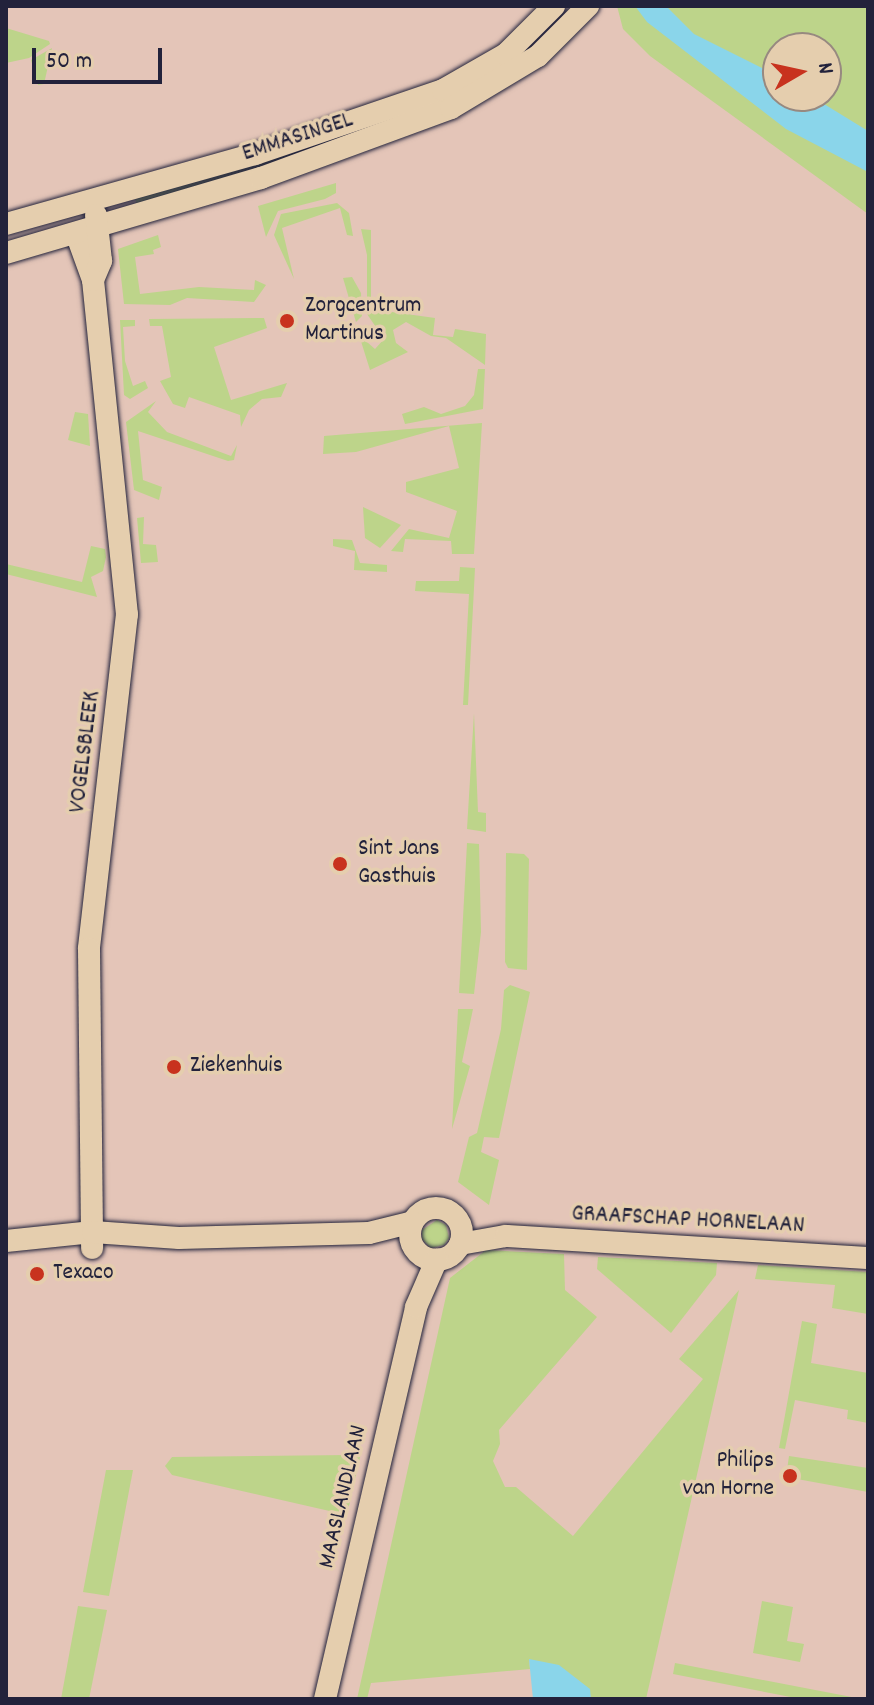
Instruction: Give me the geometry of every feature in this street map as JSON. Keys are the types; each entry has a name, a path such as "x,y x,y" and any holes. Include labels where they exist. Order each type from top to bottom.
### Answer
{"street":[{"name":"EMMASINGEL","path":"6,224 255,154 443,90 506,54 554,6"},
{"name":"EMMASINGEL","path":"6,253 261,178 451,108 516,72 584,12"},
{"path":"89,200 101,226"},
{"path":"76,233 89,200"},
{"name":"VOGELSBLEEK","path":"93,280 101,261 101,226"},
{"name":"VOGELSBLEEK","path":"76,233 93,280 127,614 89,949 93,1240"},
{"path":"9,1241 33,1247 93,1240 369,1233 420,1244 450,1256 461,1235 441,1208 424,1210 420,1244"},
{"name":"GRAAFSCHAP HORNELAAN","path":"461,1235 868,1258"},
{"name":"MAASLANDLAAN","path":"325,1699 416,1307 420,1244"}],"green space":[{"path":"617,6 868,6 868,214 650,56 623,29"},
{"path":"6,28 49,41 50,44 29,58 6,63"},
{"path":"52,48 44,84 38,85 31,60"},
{"path":"303,145 306,157 138,207 133,193"},
{"path":"336,183 336,193 325,199 278,211 266,237 258,206"},
{"path":"337,203 349,213 353,236 347,235 340,208 282,228 294,279 274,235 281,214"},
{"path":"361,229 371,230 371,309 435,318 433,335 453,337 455,329 486,334 485,365 446,338 431,336 406,322 393,330 396,343 408,352 370,370 359,335 375,349 384,339 367,314 367,255"},
{"path":"158,235 161,247 153,250 154,254 135,257 140,294 199,287 254,290 255,280 266,285 254,302 187,298 170,305 124,304 118,249"},
{"path":"352,277 361,293 362,316 356,322 343,278"},
{"path":"264,318 267,328 214,347 231,400 287,383 281,397 262,399 249,410 241,427 240,415 189,397 185,408 173,404 160,381 171,377 162,326 150,326 149,319"},
{"path":"120,320 135,320 135,326 123,327 125,361 133,386 145,381 148,388 130,399 124,395"},
{"path":"478,369 485,369 483,409 405,424 402,414 424,407 441,414 465,406 474,395"},
{"path":"156,401 148,412 167,432 231,456 237,445 234,460 228,461 138,431 143,480 162,487 159,500 134,490 126,422"},
{"path":"75,412 88,414 90,446 68,440"},
{"path":"482,423 474,554 452,554 451,541 405,539 403,552 391,551 409,529 449,538 457,511 406,492 406,482 459,468 449,426 356,452 323,454 324,436"},
{"path":"363,507 401,525 380,548 365,538"},
{"path":"144,517 143,544 156,545 158,562 141,563 137,518"},
{"path":"333,539 352,540 360,563 387,565 387,572 354,570 355,551 333,546"},
{"path":"91,546 105,549 106,557 103,571 91,577 97,597 6,574 6,564 82,582"},
{"path":"460,567 475,568 468,705 463,705 469,594 415,591 416,581 459,581"},
{"path":"474,713 478,812 486,813 486,832 467,829"},
{"path":"467,843 479,844 481,932 474,994 459,993"},
{"path":"506,853 524,854 529,859 527,970 508,968 505,962"},
{"path":"510,985 530,992 499,1138 484,1137 481,1152 499,1160 489,1205 458,1182 469,1137 477,1133 501,1029 504,990"},
{"path":"458,1009 473,1009 462,1062 470,1066 452,1129"},
{"path":"437,1220 446,1225 449,1238 444,1245 431,1248 422,1239 422,1230"},
{"path":"486,1250 564,1254 565,1290 597,1317 499,1430 500,1444 493,1461 505,1487 516,1487 573,1536 703,1379 679,1359 739,1290 646,1699 591,1699 589,1689 529,1659 530,1669 371,1683 367,1699 357,1699 450,1278"},
{"path":"598,1257 717,1263 716,1275 671,1333 597,1269"},
{"path":"758,1265 868,1272 868,1314 832,1308 835,1285 755,1279"},
{"path":"802,1321 817,1324 811,1363 868,1373 868,1423 847,1419 848,1410 795,1400 785,1449 779,1448"},
{"path":"789,1456 868,1468 868,1492 786,1477"},
{"path":"172,1457 360,1457 347,1515 172,1475 165,1466"},
{"path":"106,1470 133,1470 109,1596 83,1592"},
{"path":"762,1601 793,1607 787,1641 804,1644 800,1662 753,1653"},
{"path":"78,1606 107,1610 89,1699 61,1699"},
{"path":"675,1663 862,1699 801,1699 673,1674"}],"water":[{"path":"635,6 666,6 694,34 762,68 762,111 647,22"},
{"path":"764,112 837,112 868,131 868,172 786,129"},
{"path":"529,1659 559,1665 590,1689 591,1699 533,1699"}],"place":[{"name":"Zorgcentrum Martinus","path":"287,321"},
{"name":"Sint Jans Gasthuis","path":"340,864"},
{"name":"Ziekenhuis","path":"174,1067"},
{"name":"Texaco","path":"37,1274"},
{"name":"Philips van Horne","path":"790,1476"}]}
